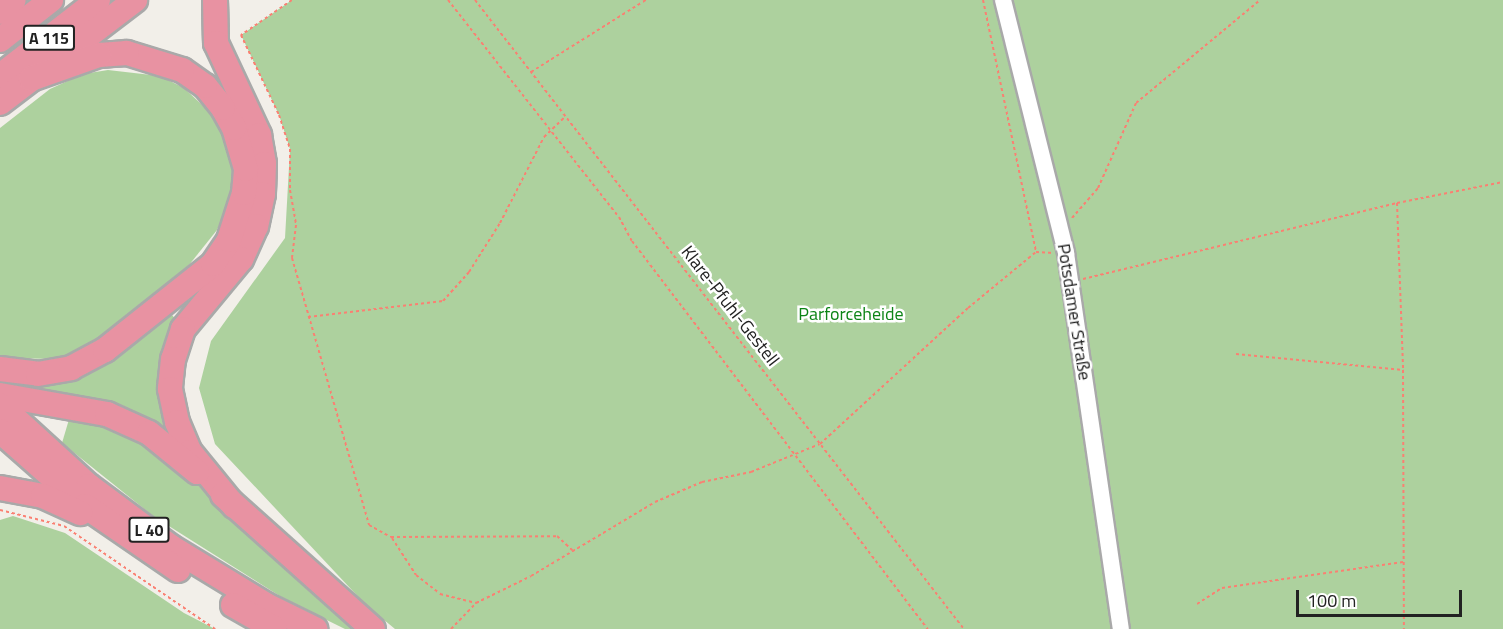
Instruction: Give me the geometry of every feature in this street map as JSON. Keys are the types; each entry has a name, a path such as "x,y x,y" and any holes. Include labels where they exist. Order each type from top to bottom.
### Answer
{"highway":[{"path":"0,12 14,0"},
{"name":"A 115","path":"0,40 51,0"},
{"name":"A 115","path":"0,76 98,0"},
{"path":"0,103 135,0"},
{"path":"215,0 216,43 259,135 264,164 263,194 256,226 241,259 183,329 173,359 170,389 177,422 190,452 234,506"},
{"path":"0,369 38,374 71,368 105,350 213,264 229,240 244,193 246,169 234,128 211,93 182,69 127,53 99,55 31,79"},
{"path":"0,395 107,414 149,433 373,629"},
{"name":"L 40","path":"0,405 89,486 171,547 266,605 315,629"},
{"name":"L 40","path":"0,431 85,506 160,559 275,629"},
{"path":"0,489 43,496 71,508 160,559"}],"street":[{"name":"Potsdamer Straße","path":"1003,0 1066,253 1121,629"}],"path":[{"path":"292,0 241,35 279,115 290,149 290,190 296,225 292,258 369,525 391,537 416,575 440,594 476,603"},
{"path":"448,0 797,453 808,475 928,629"},
{"name":"Klare-Pfuhl-Gestell","path":"475,0 964,629"},
{"path":"531,72 646,0"},
{"path":"983,0 1036,252"},
{"path":"1070,221 1098,188 1136,103 1260,0"},
{"path":"308,317 443,301 469,272 500,223 543,137 566,116"},
{"path":"1083,279 1397,203 1503,182"},
{"path":"1397,203 1403,370 1404,629"},
{"path":"451,629 476,603 572,551 655,502 702,482 751,472 820,444 880,386 1036,252 1066,253"},
{"path":"1236,354 1403,370"},
{"path":"0,510 64,526 215,629"},
{"path":"391,537 557,536 572,551"},
{"path":"1197,604 1222,588 1403,562"}],"green space":[{"name":"Parforceheide","path":"292,0 1503,0 1503,629 395,629 365,604 215,444 199,388 211,341 285,238 290,149 279,115 241,35"},
{"path":"108,70 160,76 184,88 215,117 231,155 233,182 228,205 217,230 189,265 100,339 74,354 53,359 8,358 0,355 0,128 50,89 83,74"},
{"path":"172,315 178,322 170,435 150,421 112,404 40,388 43,381"},
{"path":"70,416 101,422 154,446 361,629 345,629 286,600 153,516 62,443"},
{"path":"13,516 65,533 184,613 215,629 0,629 0,520"}]}
